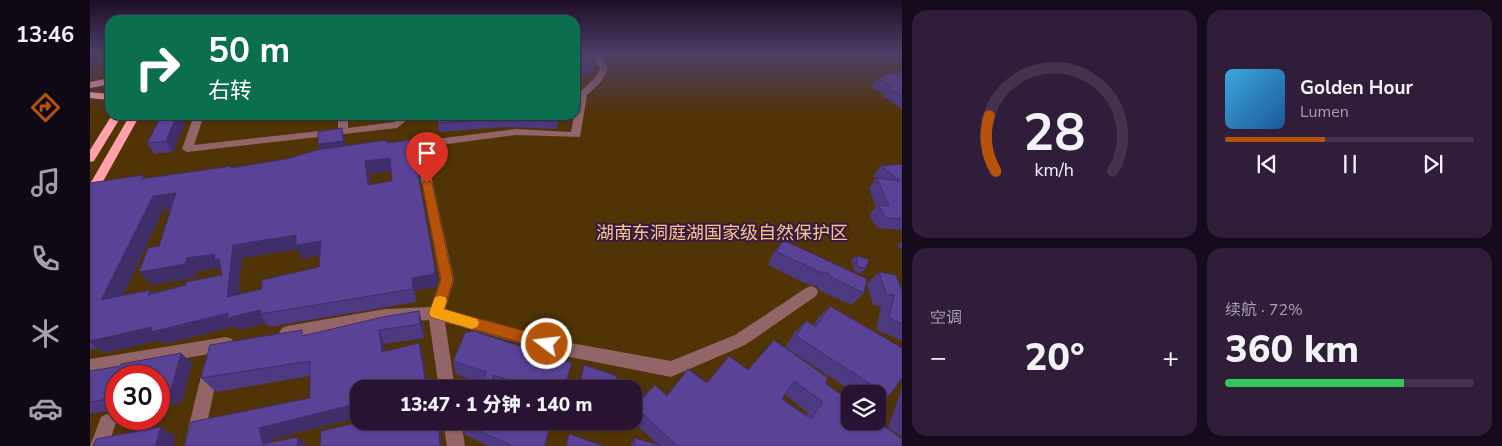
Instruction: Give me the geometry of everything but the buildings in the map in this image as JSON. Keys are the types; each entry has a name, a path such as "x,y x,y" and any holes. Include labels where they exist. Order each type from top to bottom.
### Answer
{"main road":[{"path":"90,85 105,82"},
{"path":"90,95 105,96"},
{"path":"90,160 114,120"},
{"path":"94,192 132,120"}],"street":[{"path":"580,112 583,94 598,80 601,74"},
{"path":"197,120 188,149 397,125 402,120"},
{"path":"343,120 343,131"},
{"path":"380,149 516,132 576,135 579,120"},
{"path":"419,144 447,280 436,313 446,380"},
{"path":"273,336 385,316 436,313 565,349 671,369 740,340 811,292"},
{"path":"90,367 244,341"},
{"path":"193,446 216,346"},
{"path":"99,446 105,429"},
{"path":"453,430 456,446"}],"green space":[{"name":"湖南东洞庭湖国家级自然保护区","path":"90,74 105,74 105,120 580,120 580,74 902,74 902,446 90,446"}],"slow traffic":[{"path":"440,301 436,313 472,323"}],"route":[{"path":"427,183 447,280 436,313 547,344"}]}
